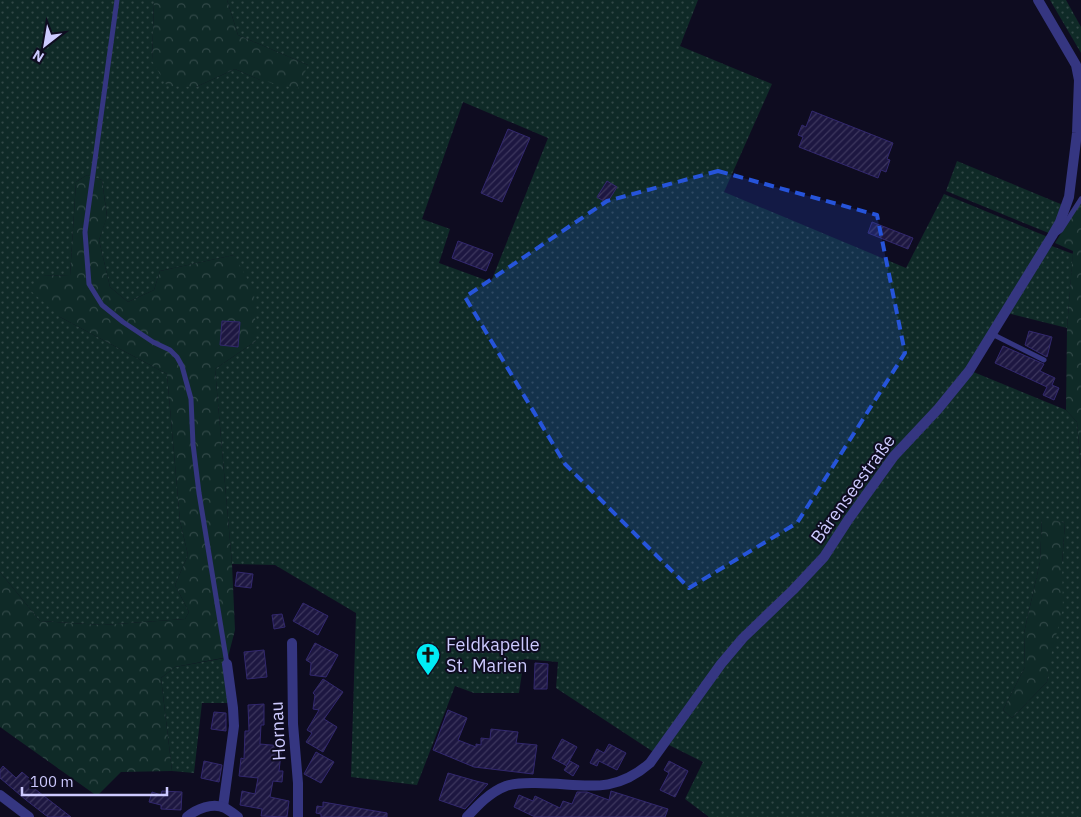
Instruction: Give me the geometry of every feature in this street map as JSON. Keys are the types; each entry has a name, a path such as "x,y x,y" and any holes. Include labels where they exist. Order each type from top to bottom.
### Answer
{"street":[{"name":"Bärenseestraße","path":"467,817 482,801 514,783 596,787 623,780 639,773 650,763 721,664 743,638 824,557 894,456 938,409 969,371 1052,236 1060,222 1069,197 1077,133 1080,80 1076,65 1038,0"},
{"name":"Hornau","path":"292,643 293,724 298,783 298,817"},
{"path":"223,807 234,726 227,664"},
{"path":"0,795 28,817"},
{"path":"187,817 193,812 210,806 223,807 238,817"}],"lane":[{"path":"117,0 85,232 89,284 102,305 153,342 170,350 182,366 191,399 193,444 199,492 227,664"},
{"path":"1052,236 1061,230 1081,199"},
{"path":"992,334 1044,360"}],"highlighted area":[{"path":"718,171 877,215 905,353 797,523 689,588 565,464 465,297 607,201"}],"green space":[{"path":"0,0 154,0 152,61 196,87 235,69 260,80 308,65 238,35 227,0 698,0 680,46 772,84 724,192 906,268 944,194 1048,237 965,369 821,555 741,637 655,753 556,688 558,662 524,659 519,693 474,693 455,686 417,785 351,777 356,613 275,565 232,564 215,369 256,341 234,255 160,271 154,290 128,302 110,287 99,240 107,216 102,180 87,175 76,182 70,276 41,275 60,317 167,374 180,521 188,555 175,585 189,612 185,619 102,625 40,621 0,572","holes":["463,102 548,138 491,282 439,263 450,229 422,219"]},
{"path":"154,0 227,0 238,35 308,65 298,89 260,80 235,69 196,87 167,86 152,61"},
{"path":"1050,0 1066,0 1081,27 1081,53"},
{"path":"957,161 1063,205 1051,234 946,191"},
{"path":"87,175 102,180 107,217 99,240 110,287 128,302 154,290 160,271 234,255 254,291 256,341 215,369 232,564 235,630 228,657 175,667 161,678 172,771 121,772 97,796 0,727 0,572 40,621 102,625 185,619 189,612 175,585 188,555 180,521 167,374 60,317 31,291 41,275 70,276 76,182"},
{"path":"1081,201 1081,469 1077,422 1066,410 1067,328 1073,251 1055,243"},
{"path":"1049,245 1073,254 1067,328 1007,313"},
{"path":"971,371 1066,410 1077,422 1081,469 1081,817 709,817 685,799 703,762 667,744 724,665 795,591 895,459","holes":["1042,518 1065,523 1062,563 1047,682 1012,718 1003,710 1025,667 1024,633 1040,562"]},
{"path":"1042,517 1065,523 1062,563 1063,609 1052,651 1047,682 1012,718 1003,710 1025,667 1024,633 1040,562"},
{"path":"225,658 231,703 202,703 194,773 172,771 161,678 175,667"}],"building":[{"path":"812,111 893,143 887,159 890,160 886,172 881,170 878,178 799,147 803,137 798,135 802,125 806,127"},
{"path":"508,129 530,138 502,202 481,193"},
{"path":"607,181 617,187 607,203 597,197"},
{"path":"872,222 913,238 908,249 868,233"},
{"path":"458,241 493,254 486,271 452,258"},
{"path":"222,321 240,322 238,347 220,345"},
{"path":"1029,331 1052,337 1047,357 1025,345"},
{"path":"1003,346 1044,364 1040,371 1055,378 1052,385 1059,388 1054,400 1043,395 1047,387 995,363"},
{"path":"237,572 253,574 251,588 235,586"},
{"path":"303,603 328,616 318,635 293,621"},
{"path":"282,614 285,627 274,629 272,615"},
{"path":"315,643 338,655 326,677 310,675 311,663 306,660"},
{"path":"264,650 267,677 247,679 244,652"},
{"path":"535,663 548,664 547,689 534,689"},
{"path":"323,679 343,692 324,719 337,727 323,752 306,742 312,733 307,730 319,710 313,709 315,695 313,693"},
{"path":"264,704 264,725 261,725 260,744 282,746 279,771 283,771 282,782 273,781 270,797 289,801 287,817 261,816 262,809 240,805 242,791 255,794 258,778 239,776 241,758 244,759 245,731 249,731 248,705"},
{"path":"448,710 467,718 458,740 476,747 476,744 481,745 481,738 490,739 491,729 518,732 516,743 537,745 533,774 474,767 433,750"},
{"path":"214,712 226,713 226,731 211,729"},
{"path":"562,739 577,747 567,765 570,761 579,766 573,776 564,770 567,766 552,758"},
{"path":"609,744 626,753 617,770 599,761 597,766 590,763 597,749 604,753"},
{"path":"316,752 334,762 321,783 304,774"},
{"path":"204,761 222,765 219,782 201,778"},
{"path":"669,761 688,771 675,797 660,790 669,773 664,770"},
{"path":"3,766 16,778 22,772 38,786 35,789 71,817 48,817 0,778 0,770"},
{"path":"448,773 488,784 465,809 439,800"},
{"path":"162,791 182,792 181,810 161,809 161,805 149,802 152,792 161,795"},
{"path":"611,791 668,809 665,817 535,817 514,807 519,795 533,801 535,796 560,808 563,801 572,804 577,792 587,792 609,800"},
{"path":"323,802 387,813 387,817 321,817 321,814 316,813 317,806 323,807"}],"place":[{"name":"Feldkapelle St. Marien","path":"428,676"}]}
